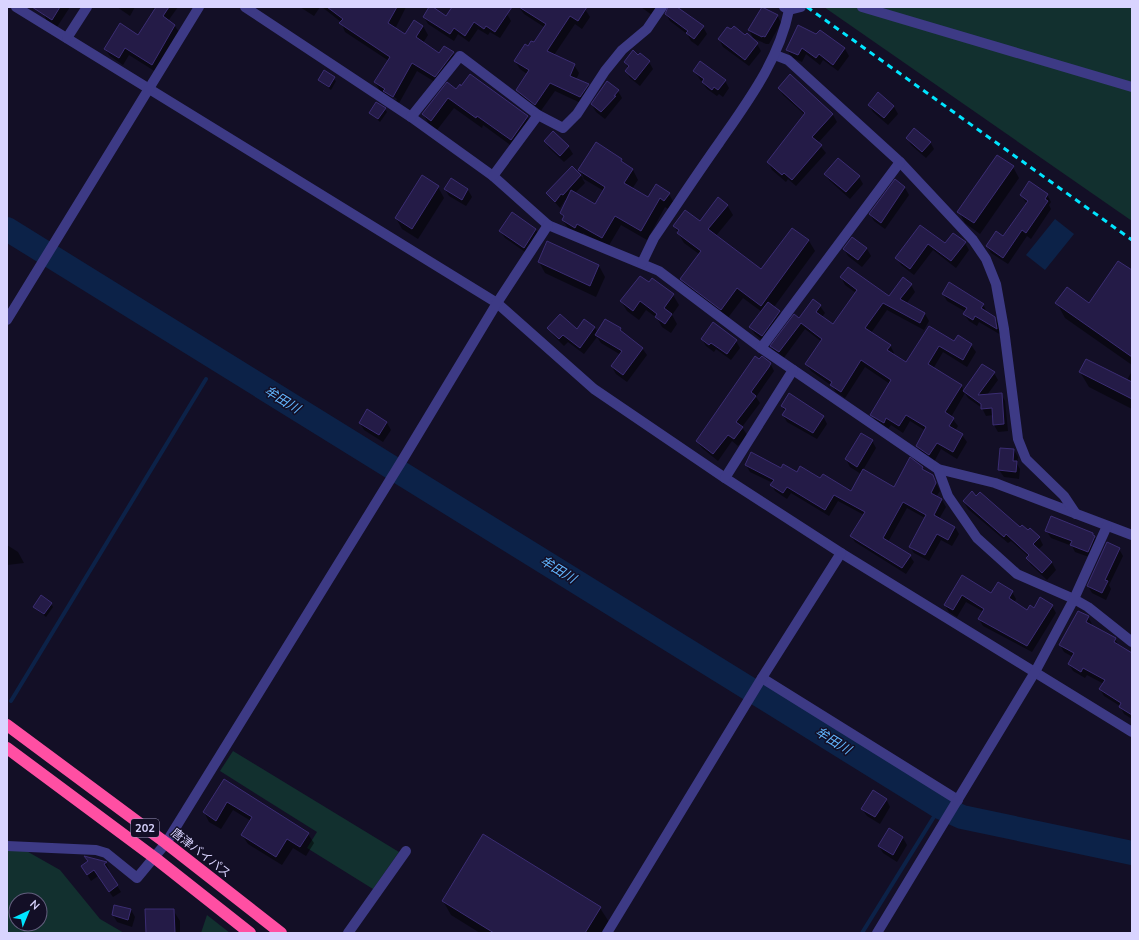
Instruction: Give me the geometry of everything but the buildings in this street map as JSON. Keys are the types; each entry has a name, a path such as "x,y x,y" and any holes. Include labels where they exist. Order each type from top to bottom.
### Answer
{"highway":[{"name":"唐津バイパス","path":"7,725 166,843 281,933"},
{"name":"202","path":"7,748 155,858 250,933"}],"street":[{"path":"16,7 497,303 594,389 725,478 841,552 1132,732"},
{"path":"67,38 87,7"},
{"path":"7,320 199,7"},
{"path":"411,117 460,56 538,115 563,128 577,114 609,66 622,50 647,29 662,7"},
{"path":"642,263 654,238 753,93 776,55 785,30 786,8 801,7"},
{"path":"862,7 1132,87"},
{"path":"249,8 411,117 493,176 548,225 659,271 761,348 938,469 995,483 1132,535"},
{"path":"776,55 788,60 900,162 969,235 986,259 996,284 1018,439 1026,459 1064,496 1076,514"},
{"path":"493,176 538,115"},
{"path":"761,348 900,162"},
{"path":"7,846 96,850 106,853 137,878 155,858 166,843 401,462 497,303 548,225"},
{"path":"725,478 793,370"},
{"path":"938,469 948,496 977,538 1017,574 1074,598 1088,607 1132,642"},
{"path":"877,933 1035,672 1074,598 1107,526"},
{"path":"607,933 761,679 841,552"},
{"path":"761,679 957,802"},
{"path":"348,933 406,851"}],"green space":[{"path":"824,7 1132,7 1132,221"},
{"path":"233,751 399,852 373,889 307,848 317,832 220,771"},
{"path":"7,840 60,870 100,919 124,933 7,933"},
{"path":"207,915 230,933 201,933"}],"water":[{"path":"1055,219 1074,234 1045,270 1026,255"}],"waterway":[{"name":"牟田川","path":"7,229 940,807 962,817 1132,853"},
{"path":"11,701 206,379"},
{"path":"862,933 940,807"}],"railway":[{"path":"807,7 1132,240"}]}
